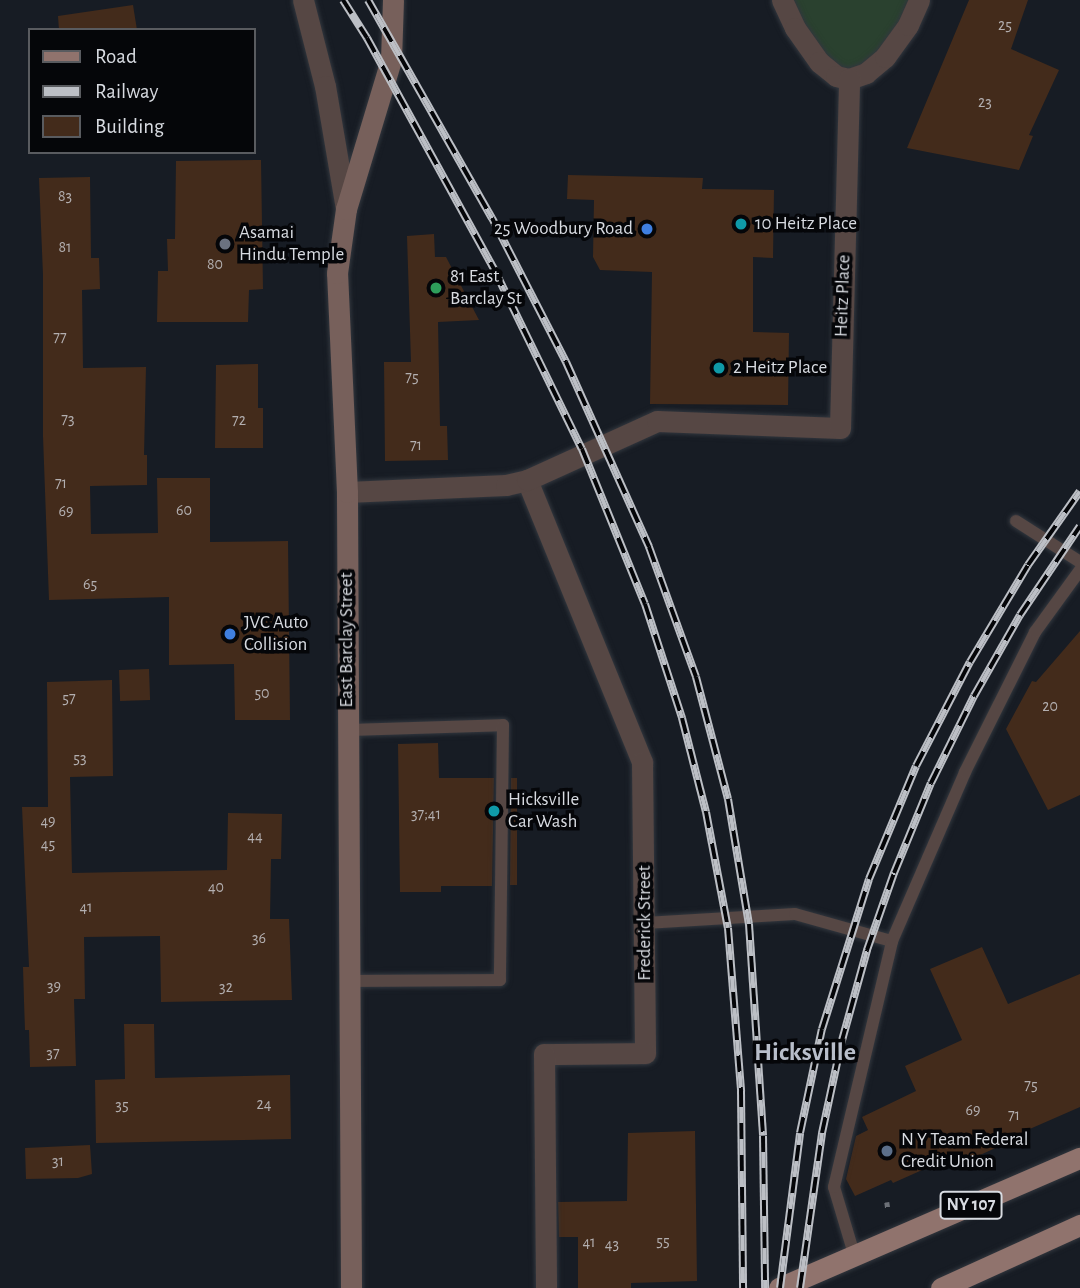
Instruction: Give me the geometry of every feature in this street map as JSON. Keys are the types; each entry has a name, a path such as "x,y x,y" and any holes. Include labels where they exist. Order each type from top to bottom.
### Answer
{"main road":[{"name":"East Barclay Street","path":"351,1288 347,492 337,273 346,209 391,60 393,0"},
{"name":"NY 107","path":"779,1288 1080,1158"},
{"path":"941,1288 1080,1225"}],"street":[{"path":"303,0 325,86 346,209"},
{"path":"782,0 794,28 819,62 836,76 849,79 866,73 885,57 908,25 919,0"},
{"name":"Heitz Place","path":"527,480 657,421 840,429 849,79"},
{"path":"347,492 506,485 527,480"},
{"name":"Frederick Street","path":"527,480 642,762 645,1053 544,1054 546,1288"}],"lane":[{"path":"1016,521 1080,562"},
{"path":"854,1255 834,1187 892,941 965,772 1035,632 1080,570"},
{"path":"348,730 503,725 500,980 350,981"},
{"path":"645,923 795,914 892,941"}],"path":[{"path":"887,1202 888,1209"}],"green space":[{"path":"789,0 914,0 880,56 849,74 822,56"}],"building":[{"path":"969,0 1028,0 1011,49 1059,70 1029,135 1033,136 1019,170 907,148"},
{"path":"133,5 137,28 59,28 58,16"},
{"path":"261,160 263,289 249,290 248,322 157,322 158,271 168,271 167,239 175,239 176,161"},
{"path":"568,175 703,178 702,189 774,190 773,258 753,257 753,332 789,333 788,405 650,404 652,272 600,270 593,257 594,200 567,199"},
{"path":"90,177 91,258 99,258 100,289 82,290 83,368 146,367 144,455 147,455 147,485 90,486 91,534 158,533 157,478 210,478 210,542 288,541 290,720 235,720 234,664 169,665 169,597 49,600 43,436 43,275 39,178"},
{"path":"434,234 435,257 446,257 479,320 438,322 440,426 447,426 448,460 385,461 384,362 411,362 407,236"},
{"path":"258,364 258,408 263,408 263,448 215,448 216,365"},
{"path":"1080,631 1080,795 1048,810 1006,729 1032,681 1036,682"},
{"path":"149,669 150,700 120,701 119,670"},
{"path":"112,680 113,776 70,777 72,873 227,870 228,813 282,814 281,859 271,859 270,919 289,919 292,1000 161,1002 160,936 84,937 85,999 74,999 76,1066 30,1067 29,1030 25,1030 24,1001 23,967 29,967 22,807 48,807 47,682"},
{"path":"438,743 439,778 494,778 492,886 441,886 441,892 400,892 398,744"},
{"path":"511,778 517,778 517,885 510,885"},
{"path":"982,947 1008,1004 1080,974 1080,1107 1007,1139 1009,1142 951,1168 947,1159 893,1183 891,1180 855,1196 846,1179 856,1136 868,1130 862,1117 916,1091 905,1066 962,1040 930,969"},
{"path":"124,1024 154,1024 155,1078 290,1075 291,1139 96,1143 95,1080 125,1079"},
{"path":"695,1131 697,1281 631,1283 631,1288 578,1288 578,1237 559,1237 558,1202 627,1201 628,1133"},
{"path":"90,1145 92,1174 78,1178 26,1179 25,1148"}],"railway":[{"path":"343,0 367,38 495,271 582,449 645,604 682,718 706,812 728,928 741,1091 743,1288"},
{"path":"368,0 492,218 566,362 649,547 696,677 728,799 749,924 763,1136 765,1288"},
{"path":"780,1288 800,1133 822,1029 869,879 916,766 970,662 1028,565 1080,491"},
{"path":"800,1288 822,1133 841,1044 867,950 894,873 931,783 974,696 1020,615 1080,526"}],"place":[{"name":"10 Heitz Place","path":"741,224"},
{"name":"25 Woodbury Road","path":"647,229"},
{"name":"Asamai Hindu Temple","path":"225,244"},
{"name":"81 East Barclay St","path":"436,288"},
{"name":"2 Heitz Place","path":"719,368"},
{"name":"JVC Auto Collision","path":"230,634"},
{"name":"Hicksville Car Wash","path":"494,811"},
{"name":"N Y Team Federal Credit Union","path":"887,1151"}],"district":[{"name":"Hicksville","path":"805,1053"}]}
